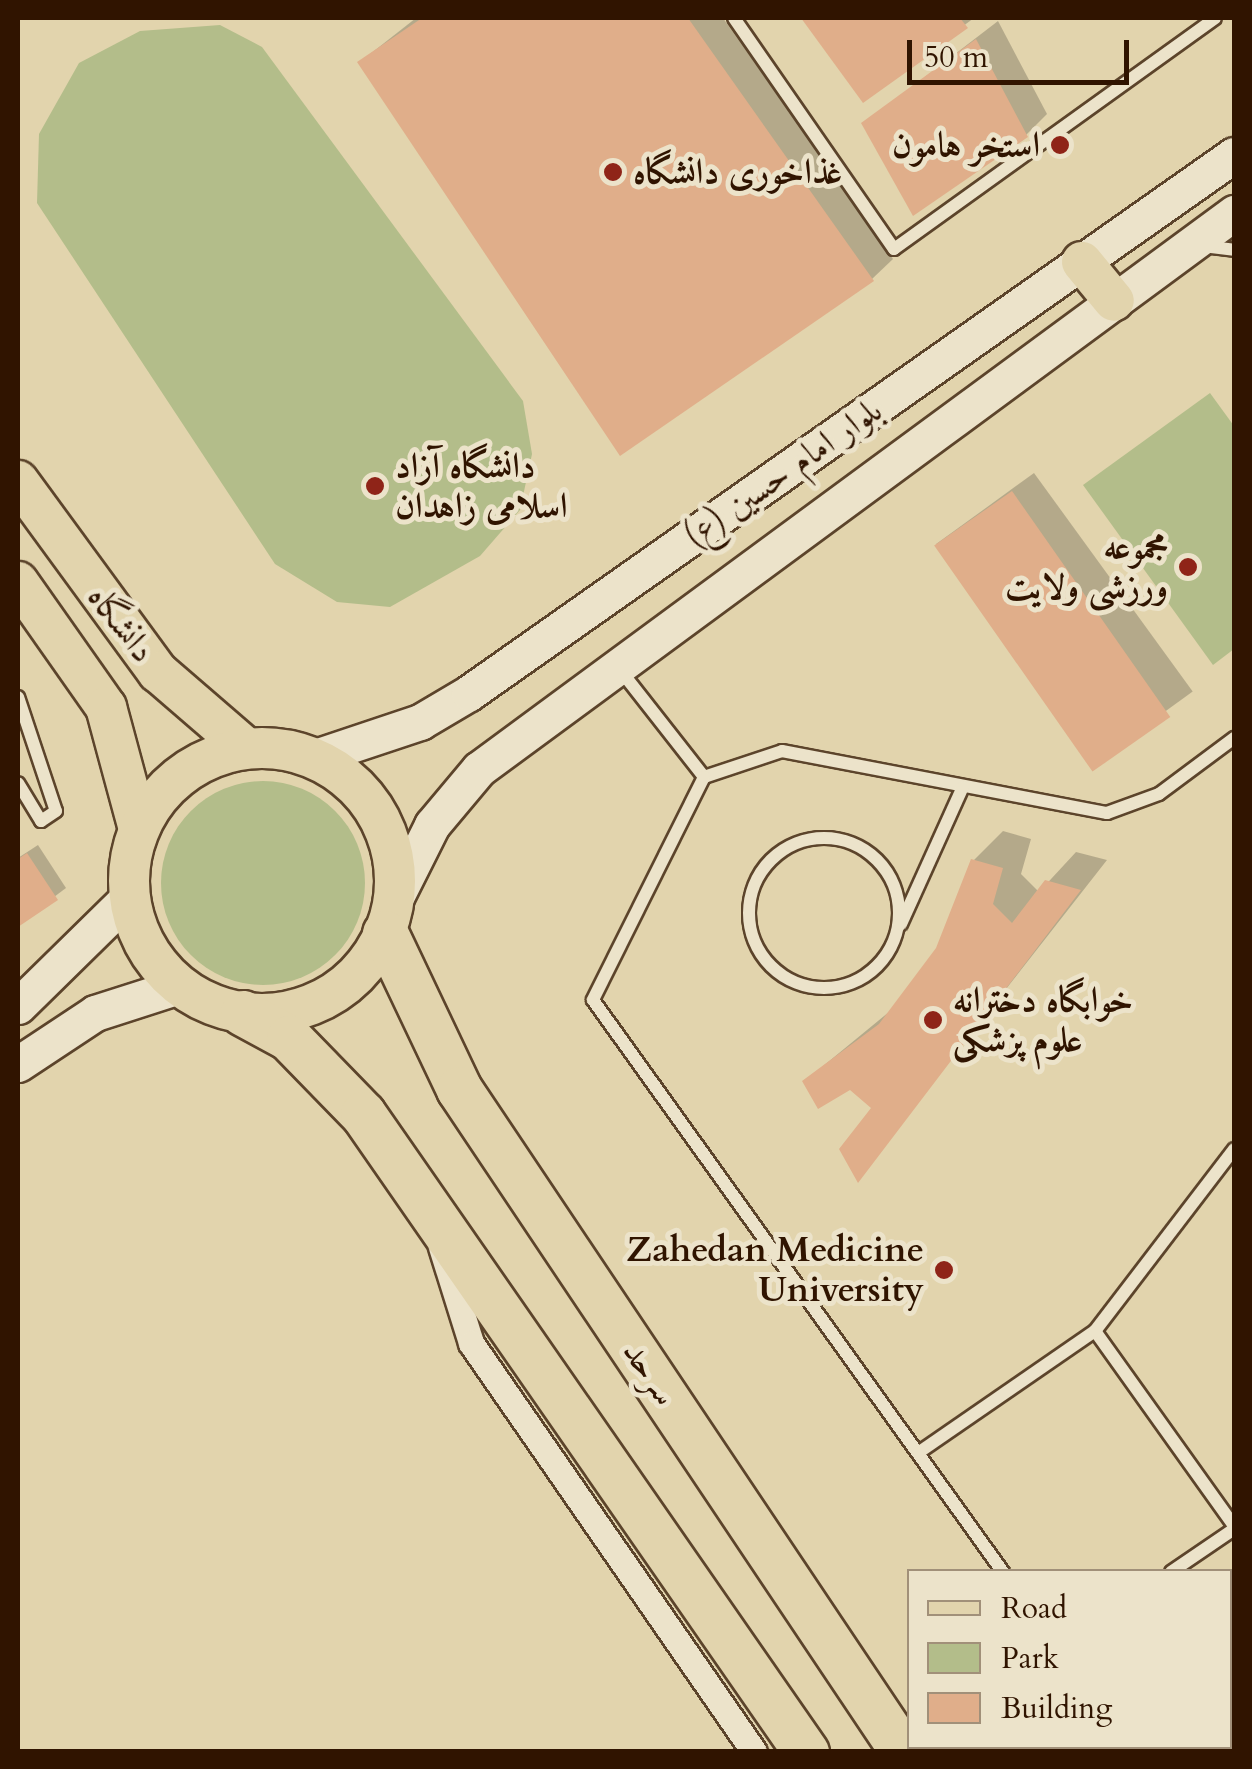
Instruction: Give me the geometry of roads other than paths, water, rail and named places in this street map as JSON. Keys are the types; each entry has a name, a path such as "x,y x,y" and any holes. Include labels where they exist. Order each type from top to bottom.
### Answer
{"highway":[{"name":"سرحد","path":"390,916 459,1089 903,1752"},
{"path":"244,1013 325,1070 806,1752"}],"main road":[{"name":"بلوار امام حسین (ع)","path":"315,757 420,722 469,693 1234,155"},
{"name":"بلوار امام حسین (ع)","path":"390,916 452,795 616,664 1234,214"},
{"path":"1082,262 1114,300"},
{"name":"دانشگاه","path":"18,481 158,672 246,748"},
{"name":"دانشگاه","path":"18,584 106,707 140,829"},
{"path":"246,748 315,757 370,800 386,830 390,916 342,988 278,1014 244,1013 180,986 146,946 129,897 140,829 182,774 246,748"},
{"path":"18,1006 129,897"},
{"path":"18,1064 78,1021 180,986"}],"street":[{"path":"430,1214 471,1343 754,1752"}],"lane":[{"path":"734,18 894,249 1215,18"},
{"path":"1191,244 1234,250"},
{"path":"616,664 704,778"},
{"path":"18,697 56,811 41,822 18,783"},
{"path":"1001,1569 593,1000 704,778 782,752 1107,814 1159,794 1234,738"},
{"path":"898,930 889,873 842,839 785,849 751,896 760,953 807,987 864,978 898,930 963,787"},
{"path":"918,1453 1095,1331 1234,1150"},
{"path":"1095,1331 1234,1528 1175,1569"}],"place":[{"name":"استخر هامون","path":"1060,145"},
{"name":"غذاخوری دانشگاه","path":"613,172"},
{"name":"دانشگاه آزاد اسلامی زاهدان","path":"375,486"},
{"name":"مجموعه ورزشی ولایت","path":"1188,567"},
{"name":"خوابگاه دخترانه علوم پزشکی","path":"933,1020"},
{"name":"Zahedan Medicine University","path":"944,1270"}]}
